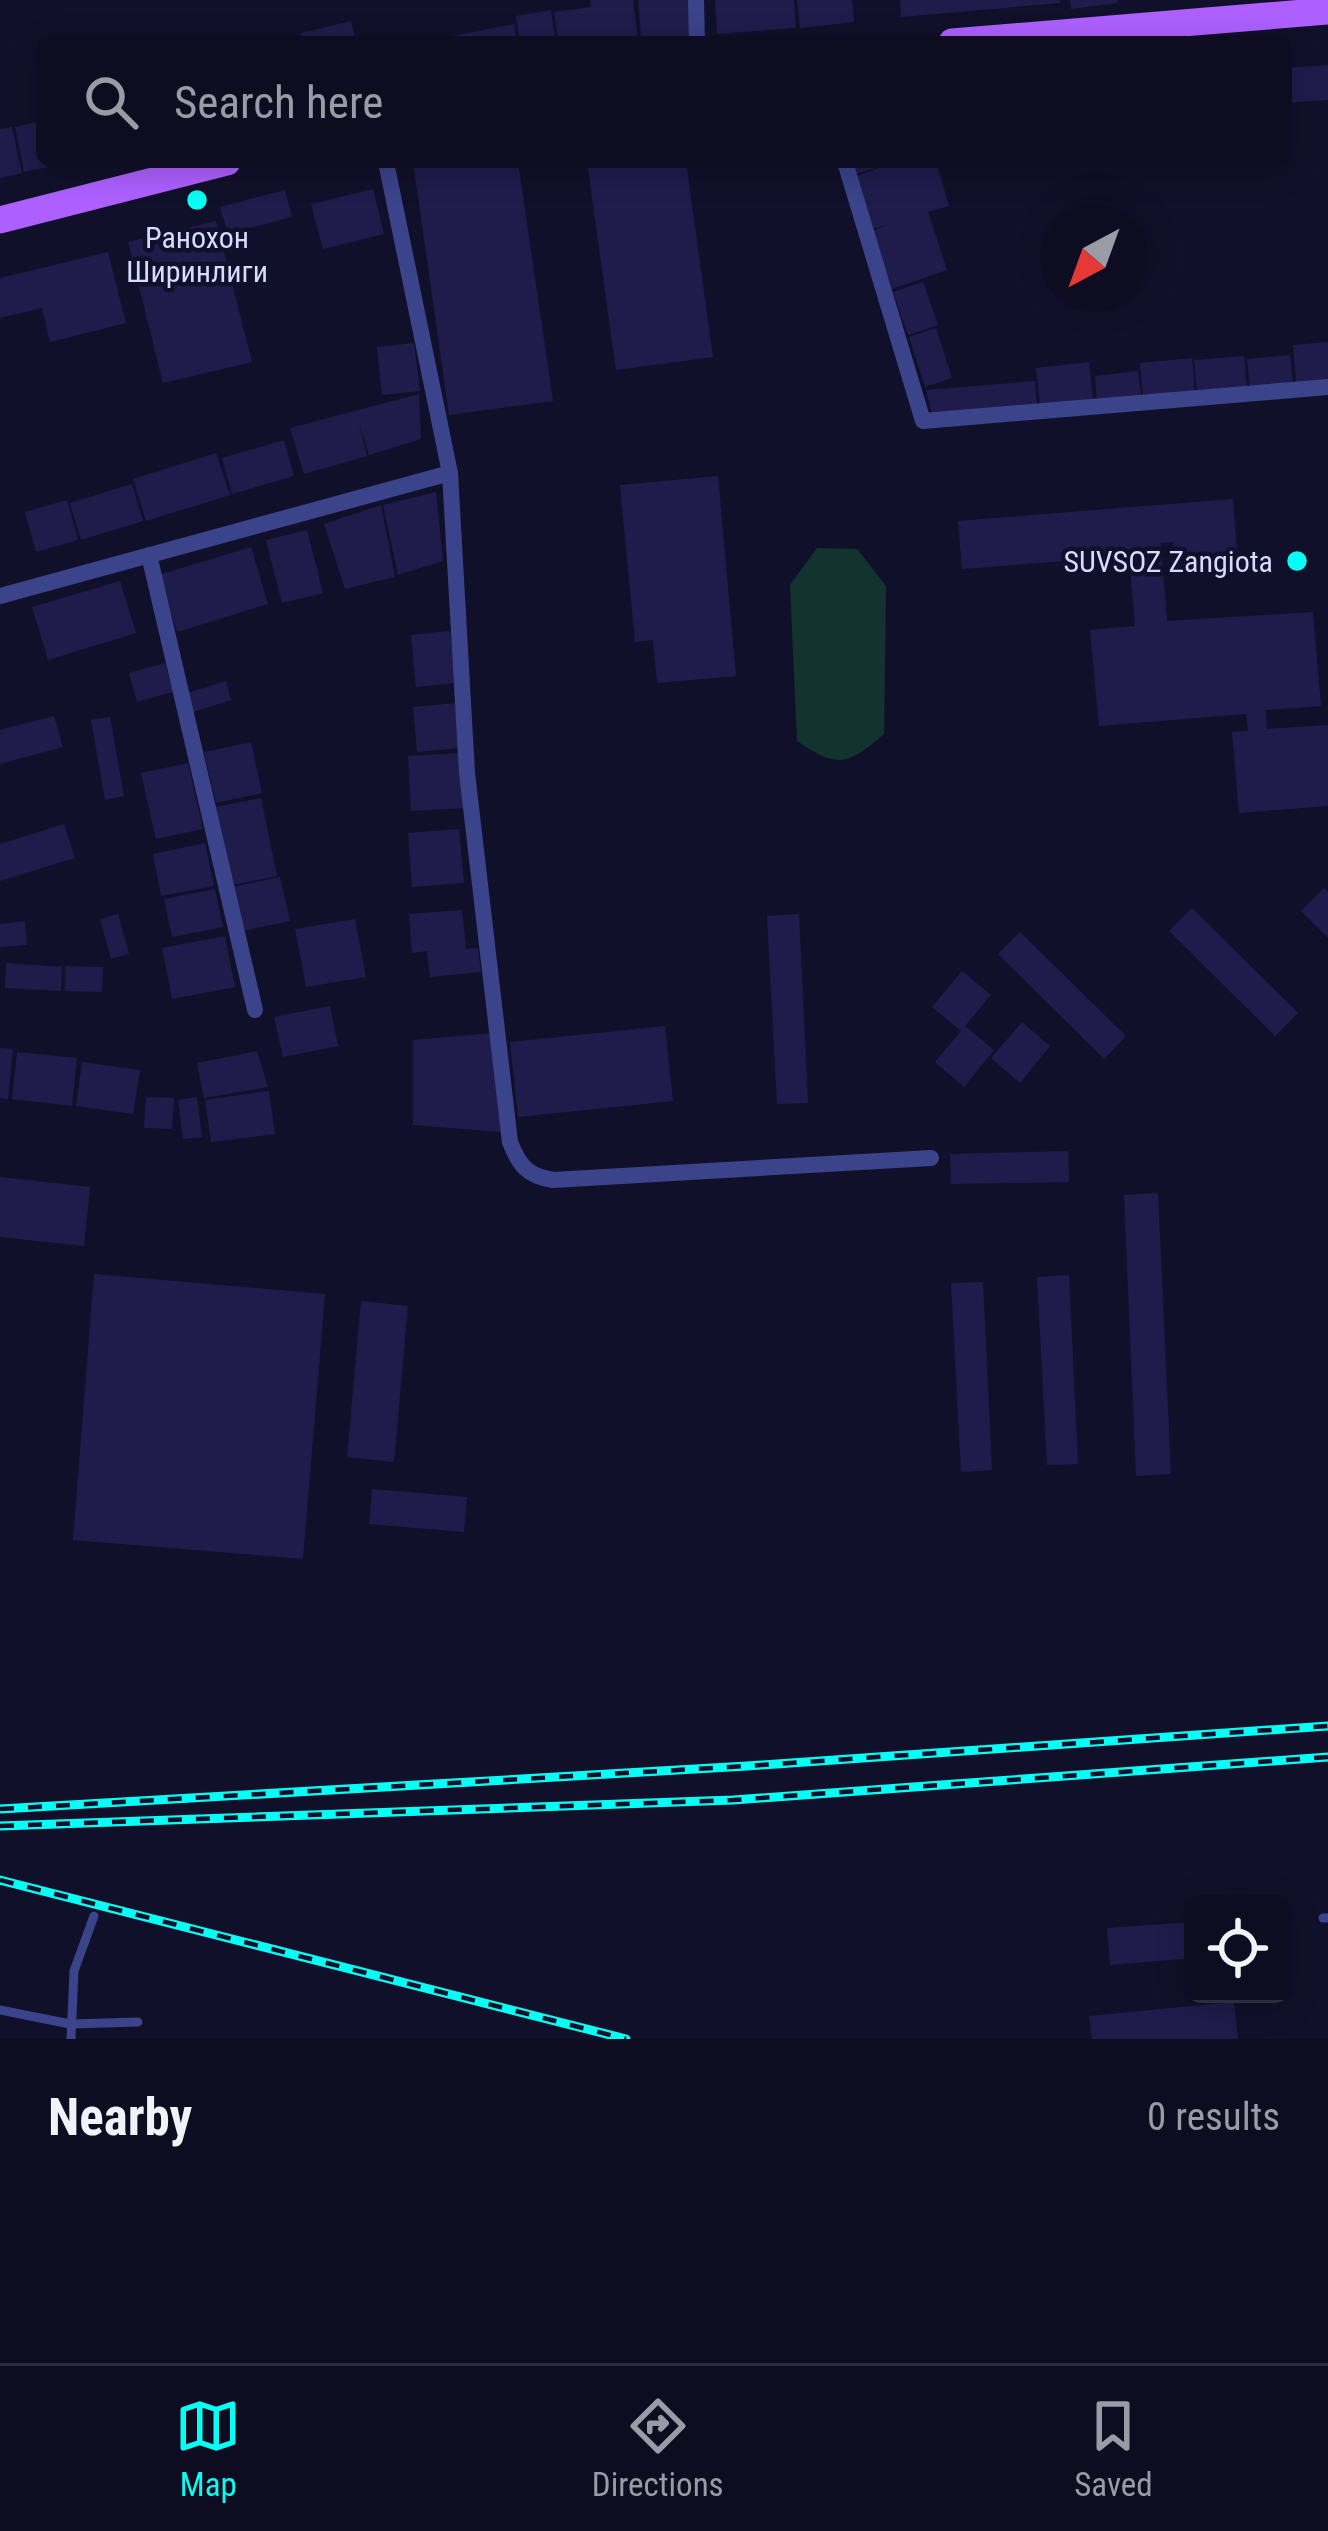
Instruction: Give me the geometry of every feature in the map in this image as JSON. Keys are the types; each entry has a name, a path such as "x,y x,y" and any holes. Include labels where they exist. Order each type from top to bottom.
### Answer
{"main road":[{"path":"1025,36 1328,11"},
{"path":"1227,36 1328,28"},
{"path":"0,203 140,168"},
{"path":"0,220 204,168"}],"street":[{"path":"696,0 697,36"},
{"path":"387,168 451,473 467,773 509,1142 519,1164 536,1177 553,1180 931,1158"},
{"path":"847,168 923,422 1328,387"},
{"path":"0,596 451,473"},
{"path":"149,556 255,1010"}],"lane":[{"path":"70,2039 74,1971 94,1916"},
{"path":"0,2010 70,2024 138,2022"}],"green space":[{"path":"817,548 857,549 886,586 884,734 842,760 823,756 797,741 790,585"}],"building":[{"path":"590,0 633,0 638,36 557,36 554,12 591,7"},
{"path":"638,0 689,0 691,36 641,36"},
{"path":"715,0 794,0 796,28 717,34"},
{"path":"797,0 852,0 854,22 800,28"},
{"path":"900,0 1060,0 1060,3 901,17"},
{"path":"1070,0 1117,0 1118,3 1071,9"},
{"path":"551,10 555,36 519,36 516,16"},
{"path":"351,21 355,36 302,36"},
{"path":"514,24 516,36 452,36"},
{"path":"1328,65 1328,100 1292,103 1292,68"},
{"path":"36,122 36,168 43,168 24,172 15,127"},
{"path":"12,127 22,173 0,178 0,129"},
{"path":"414,168 519,168 553,401 449,415"},
{"path":"588,168 687,168 713,357 616,370"},
{"path":"878,168 938,168 949,206 928,212 947,270 892,289 872,231 887,225 872,229 856,176"},
{"path":"373,189 384,234 323,249 311,204"},
{"path":"285,190 292,217 228,234 220,207"},
{"path":"216,221 252,362 163,383 128,242"},
{"path":"108,252 126,323 50,342 42,308 0,318 0,278"},
{"path":"923,282 938,325 908,335 893,292"},
{"path":"936,328 952,378 925,387 909,337"},
{"path":"1328,342 1328,382 1296,384 1293,345"},
{"path":"414,343 420,391 382,395 377,347"},
{"path":"1290,355 1293,384 1250,388 1247,359"},
{"path":"1244,356 1247,387 1197,391 1194,360"},
{"path":"1192,358 1195,391 1143,396 1140,363"},
{"path":"1089,362 1093,400 1040,406 1036,368"},
{"path":"1138,371 1141,396 1097,400 1095,376"},
{"path":"1035,381 1037,406 933,417 926,390"},
{"path":"419,394 421,439 369,455 358,419 367,456 304,474 290,428"},
{"path":"284,440 294,476 232,494 222,458"},
{"path":"216,453 230,495 146,521 133,479"},
{"path":"718,476 736,676 657,683 653,640 635,642 620,485"},
{"path":"132,484 143,521 81,540 70,503"},
{"path":"436,492 443,561 398,575 383,505"},
{"path":"1233,499 1238,564 1175,570 1173,542 1161,543 1167,621 1313,612 1321,706 1266,710 1267,729 1328,725 1328,806 1239,813 1232,732 1248,731 1246,714 1099,726 1090,630 1135,626 1129,556 962,569 958,521"},
{"path":"67,500 78,540 36,552 25,512"},
{"path":"381,505 395,577 345,589 324,524"},
{"path":"307,530 323,593 282,603 266,540"},
{"path":"251,547 268,604 177,632 159,575"},
{"path":"120,581 136,633 48,660 32,607"},
{"path":"450,631 455,683 416,687 411,635"},
{"path":"165,663 173,692 137,702 129,673"},
{"path":"226,681 231,700 193,712 187,693"},
{"path":"456,703 460,748 417,752 413,707"},
{"path":"54,716 63,747 0,764 0,730"},
{"path":"110,717 124,796 105,800 91,720"},
{"path":"251,742 262,793 216,803 204,752"},
{"path":"460,753 464,808 411,811 408,756"},
{"path":"188,763 203,829 156,839 141,773"},
{"path":"261,798 277,876 232,885 216,807"},
{"path":"64,824 75,858 0,881 0,844"},
{"path":"459,829 464,883 412,887 408,833"},
{"path":"205,843 214,886 161,896 153,854"},
{"path":"280,877 290,921 242,931 232,887"},
{"path":"1324,888 1328,892 1328,938 1301,911"},
{"path":"215,889 223,927 172,937 164,899"},
{"path":"1192,908 1298,1013 1275,1036 1169,931"},
{"path":"462,910 466,949 478,948 481,972 430,977 427,951 412,953 409,914"},
{"path":"118,914 129,954 111,959 100,919"},
{"path":"799,914 808,1103 777,1104 767,916"},
{"path":"355,919 366,977 306,987 295,929"},
{"path":"25,921 27,945 0,947 0,924"},
{"path":"1020,932 1126,1036 1104,1059 998,954"},
{"path":"225,936 235,987 172,999 162,948"},
{"path":"6,963 62,967 61,991 5,988"},
{"path":"65,966 103,967 102,992 65,991"},
{"path":"962,971 991,995 965,1026 994,1050 964,1087 935,1062 961,1031 932,1007"},
{"path":"330,1006 338,1046 283,1057 274,1017"},
{"path":"1022,1022 1050,1046 1020,1083 991,1058"},
{"path":"665,1026 673,1101 518,1117 510,1042"},
{"path":"493,1033 502,1132 413,1125 413,1040"},
{"path":"0,1048 13,1049 8,1099 0,1098"},
{"path":"257,1051 268,1087 204,1098 197,1063"},
{"path":"17,1052 77,1058 72,1106 12,1099"},
{"path":"82,1062 140,1070 133,1114 76,1106"},
{"path":"269,1091 275,1134 211,1142 205,1100"},
{"path":"146,1097 174,1098 172,1129 144,1128"},
{"path":"197,1097 202,1137 183,1139 178,1100"},
{"path":"1068,1151 1069,1182 951,1184 950,1154"},
{"path":"0,1177 90,1187 84,1246 0,1237"},
{"path":"1158,1193 1171,1474 1136,1476 1124,1195"},
{"path":"94,1274 325,1294 303,1559 73,1540"},
{"path":"1069,1275 1078,1464 1047,1465 1037,1277"},
{"path":"983,1282 992,1470 961,1472 951,1283"},
{"path":"361,1301 408,1306 394,1462 347,1457"},
{"path":"372,1489 467,1497 464,1532 369,1524"},
{"path":"1184,1923 1184,1959 1110,1965 1107,1928"},
{"path":"1234,2003 1238,2039 1092,2039 1089,2016"}],"railway":[{"path":"0,1809 747,1766 1328,1726"},
{"path":"0,1826 733,1800 1328,1757"},
{"path":"0,1880 626,2039"}],"place":[{"name":"Ранохон Ширинлиги","path":"197,200"},
{"name":"SUVSOZ Zangiota","path":"1297,561"}]}
